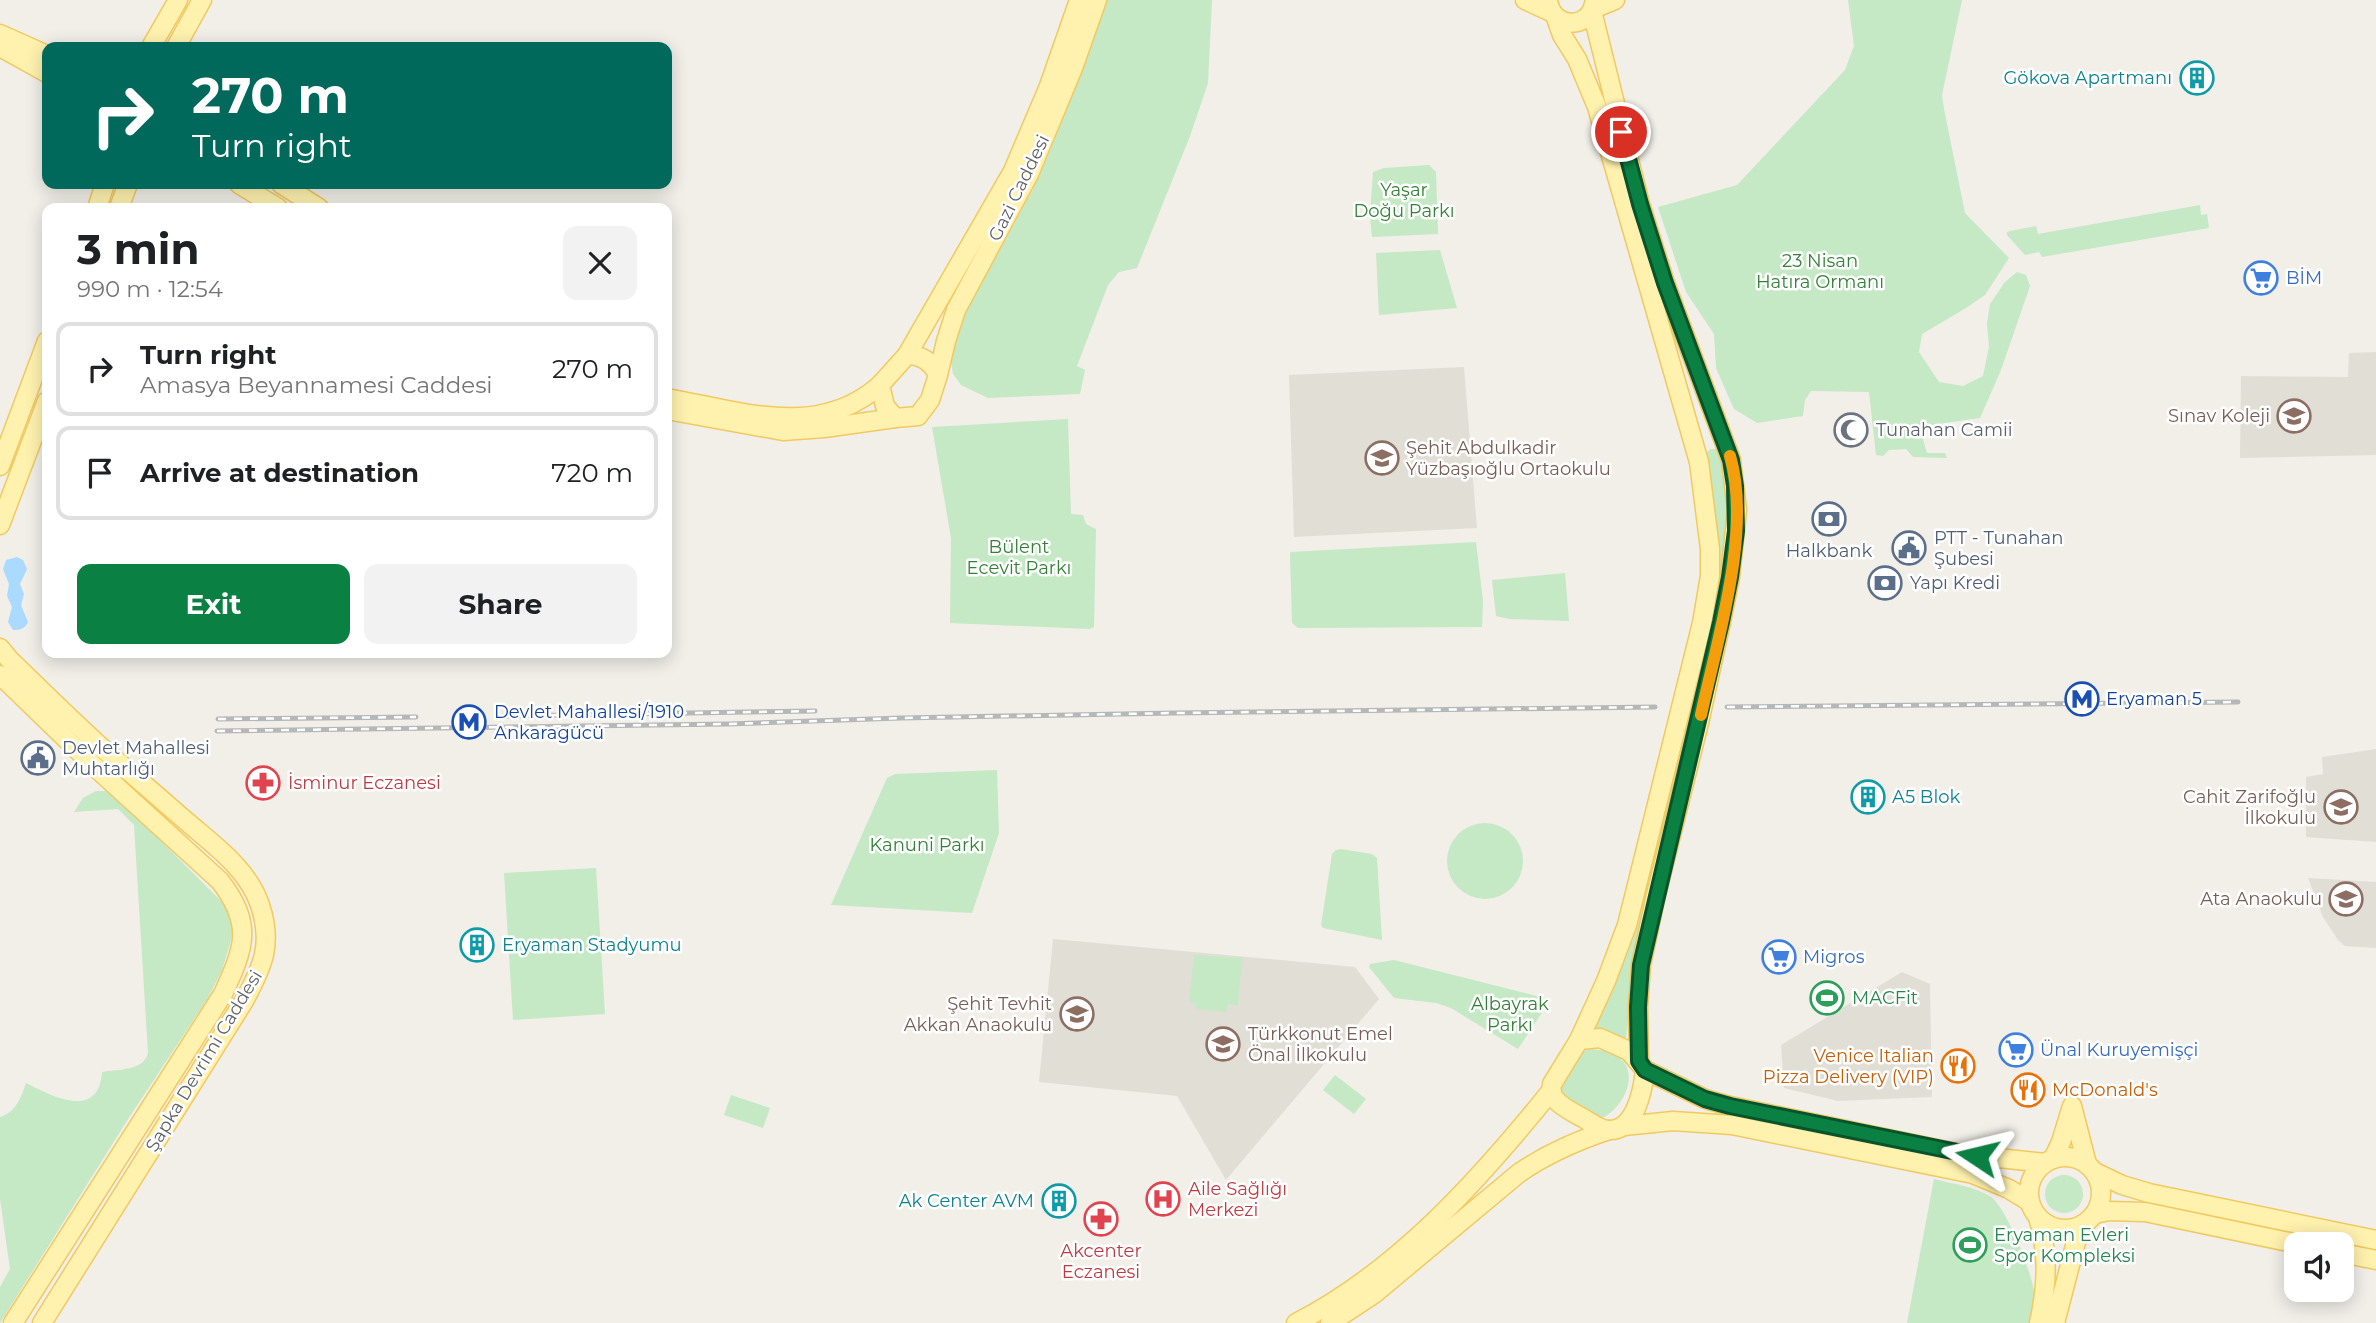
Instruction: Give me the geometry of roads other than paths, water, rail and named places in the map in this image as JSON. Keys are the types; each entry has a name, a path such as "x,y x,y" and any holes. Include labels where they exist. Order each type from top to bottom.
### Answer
{"main road":[{"path":"154,42 178,0"},
{"path":"179,42 202,0"},
{"name":"Gazi Caddesi","path":"907,355 1013,171 1049,86 1079,0"},
{"name":"Gazi Caddesi","path":"939,375 956,310 1029,174 1073,68 1097,0"},
{"path":"1525,0 1552,10 1563,22 1577,23 1584,20 1593,7 1615,0"},
{"path":"1330,1323 1374,1294 1541,1157 1568,1144 1617,1128 1638,1106 1643,1090 1638,1007 1641,965 1699,723 1730,577 1737,510 1731,460 1665,283 1640,204 1593,7"},
{"path":"1296,1323 1357,1286 1434,1221 1489,1166 1551,1091 1552,1084 1579,1040 1606,981 1627,925 1707,598 1710,576 1708,521 1692,439 1597,107 1552,10"},
{"path":"0,34 42,53"},
{"path":"0,47 42,70"},
{"path":"247,189 270,203"},
{"path":"289,189 311,203"},
{"path":"0,466 42,354"},
{"path":"672,399 756,414 800,418 818,416 855,404 880,385 907,355 928,360 939,375 930,400 918,416 783,431 672,411"},
{"path":"880,385 886,406 895,418"},
{"path":"0,526 42,414"},
{"path":"1692,439 1702,425 1722,434"},
{"name":"Şapka Devrimi Caddesi","path":"0,648 107,752 236,865 259,902 267,936 265,958 244,1001 42,1323"},
{"name":"Şapka Devrimi Caddesi","path":"0,675 95,767 220,881 234,899 240,916 242,944 239,960 223,994 13,1323"},
{"path":"95,767 107,752"},
{"path":"1579,1040 1600,1038 1629,1051 1642,1065 1705,1099 1730,1106 1961,1154 2049,1161 2070,1157 2122,1185 2149,1193 2376,1240"},
{"path":"1551,1091 1555,1099 1599,1128 1674,1121 1732,1125 1973,1174 2009,1189 2056,1228 2077,1228 2108,1211 2144,1212 2284,1241"},
{"path":"2039,1323 2046,1276 2045,1250 2034,1210 2031,1182 2035,1173 2049,1161 2073,1106 2091,1168 2100,1182 2102,1193 2100,1204 2076,1242 2055,1323"},
{"path":"2354,1255 2376,1260"}],"water":[{"path":"17,557 23,560 27,569 20,584 24,594 21,605 28,622 22,629 13,630 8,622 12,607 7,596 9,584 3,569 6,560"}],"railway":[{"path":"1727,707 2238,702"},
{"path":"217,731 1655,707"},
{"path":"503,716 815,711"},
{"path":"218,719 416,717"}],"place":[{"name":"Gökova Apartmanı","path":"2197,78"},
{"name":"BİM","path":"2261,278"},
{"name":"Sınav Koleji","path":"2294,416"},
{"name":"Tunahan Camii","path":"1851,430"},
{"name":"Şehit Abdulkadir Yüzbaşıoğlu Ortaokulu","path":"1382,458"},
{"name":"Halkbank","path":"1829,519"},
{"name":"PTT - Tunahan Şubesi","path":"1909,548"},
{"name":"Yapı Kredi","path":"1885,583"},
{"name":"Eryaman 5","path":"2082,699"},
{"name":"Devlet Mahallesi/1910 Ankaragücü","path":"469,722"},
{"name":"Devlet Mahallesi Muhtarlığı","path":"38,758"},
{"name":"İsminur Eczanesi","path":"263,783"},
{"name":"A5 Blok","path":"1868,797"},
{"name":"Cahit Zarifoğlu İlkokulu","path":"2341,807"},
{"name":"Ata Anaokulu","path":"2346,899"},
{"name":"Eryaman Stadyumu","path":"477,945"},
{"name":"Migros","path":"1779,957"},
{"name":"MACFit","path":"1827,998"},
{"name":"Şehit Tevhit Akkan Anaokulu","path":"1077,1014"},
{"name":"Türkkonut Emel Önal İlkokulu","path":"1223,1044"},
{"name":"Ünal Kuruyemişçi","path":"2016,1050"},
{"name":"Venice Italian Pizza Delivery (VIP)","path":"1958,1066"},
{"name":"McDonald's","path":"2028,1090"},
{"name":"Aile Sağlığı Merkezi","path":"1163,1199"},
{"name":"Ak Center AVM","path":"1059,1201"},
{"name":"Akcenter Eczanesi","path":"1101,1219"},
{"name":"Eryaman Evleri Spor Kompleksi","path":"1970,1245"}],"park label":[{"name":"Yaşar Doğu Parkı","path":"1404,200"},
{"name":"23 Nisan Hatıra Ormanı","path":"1820,271"},
{"name":"Bülent Ecevit Parkı","path":"1019,557"},
{"name":"Kanuni Parkı","path":"927,845"},
{"name":"Albayrak Parkı","path":"1510,1014"}]}
